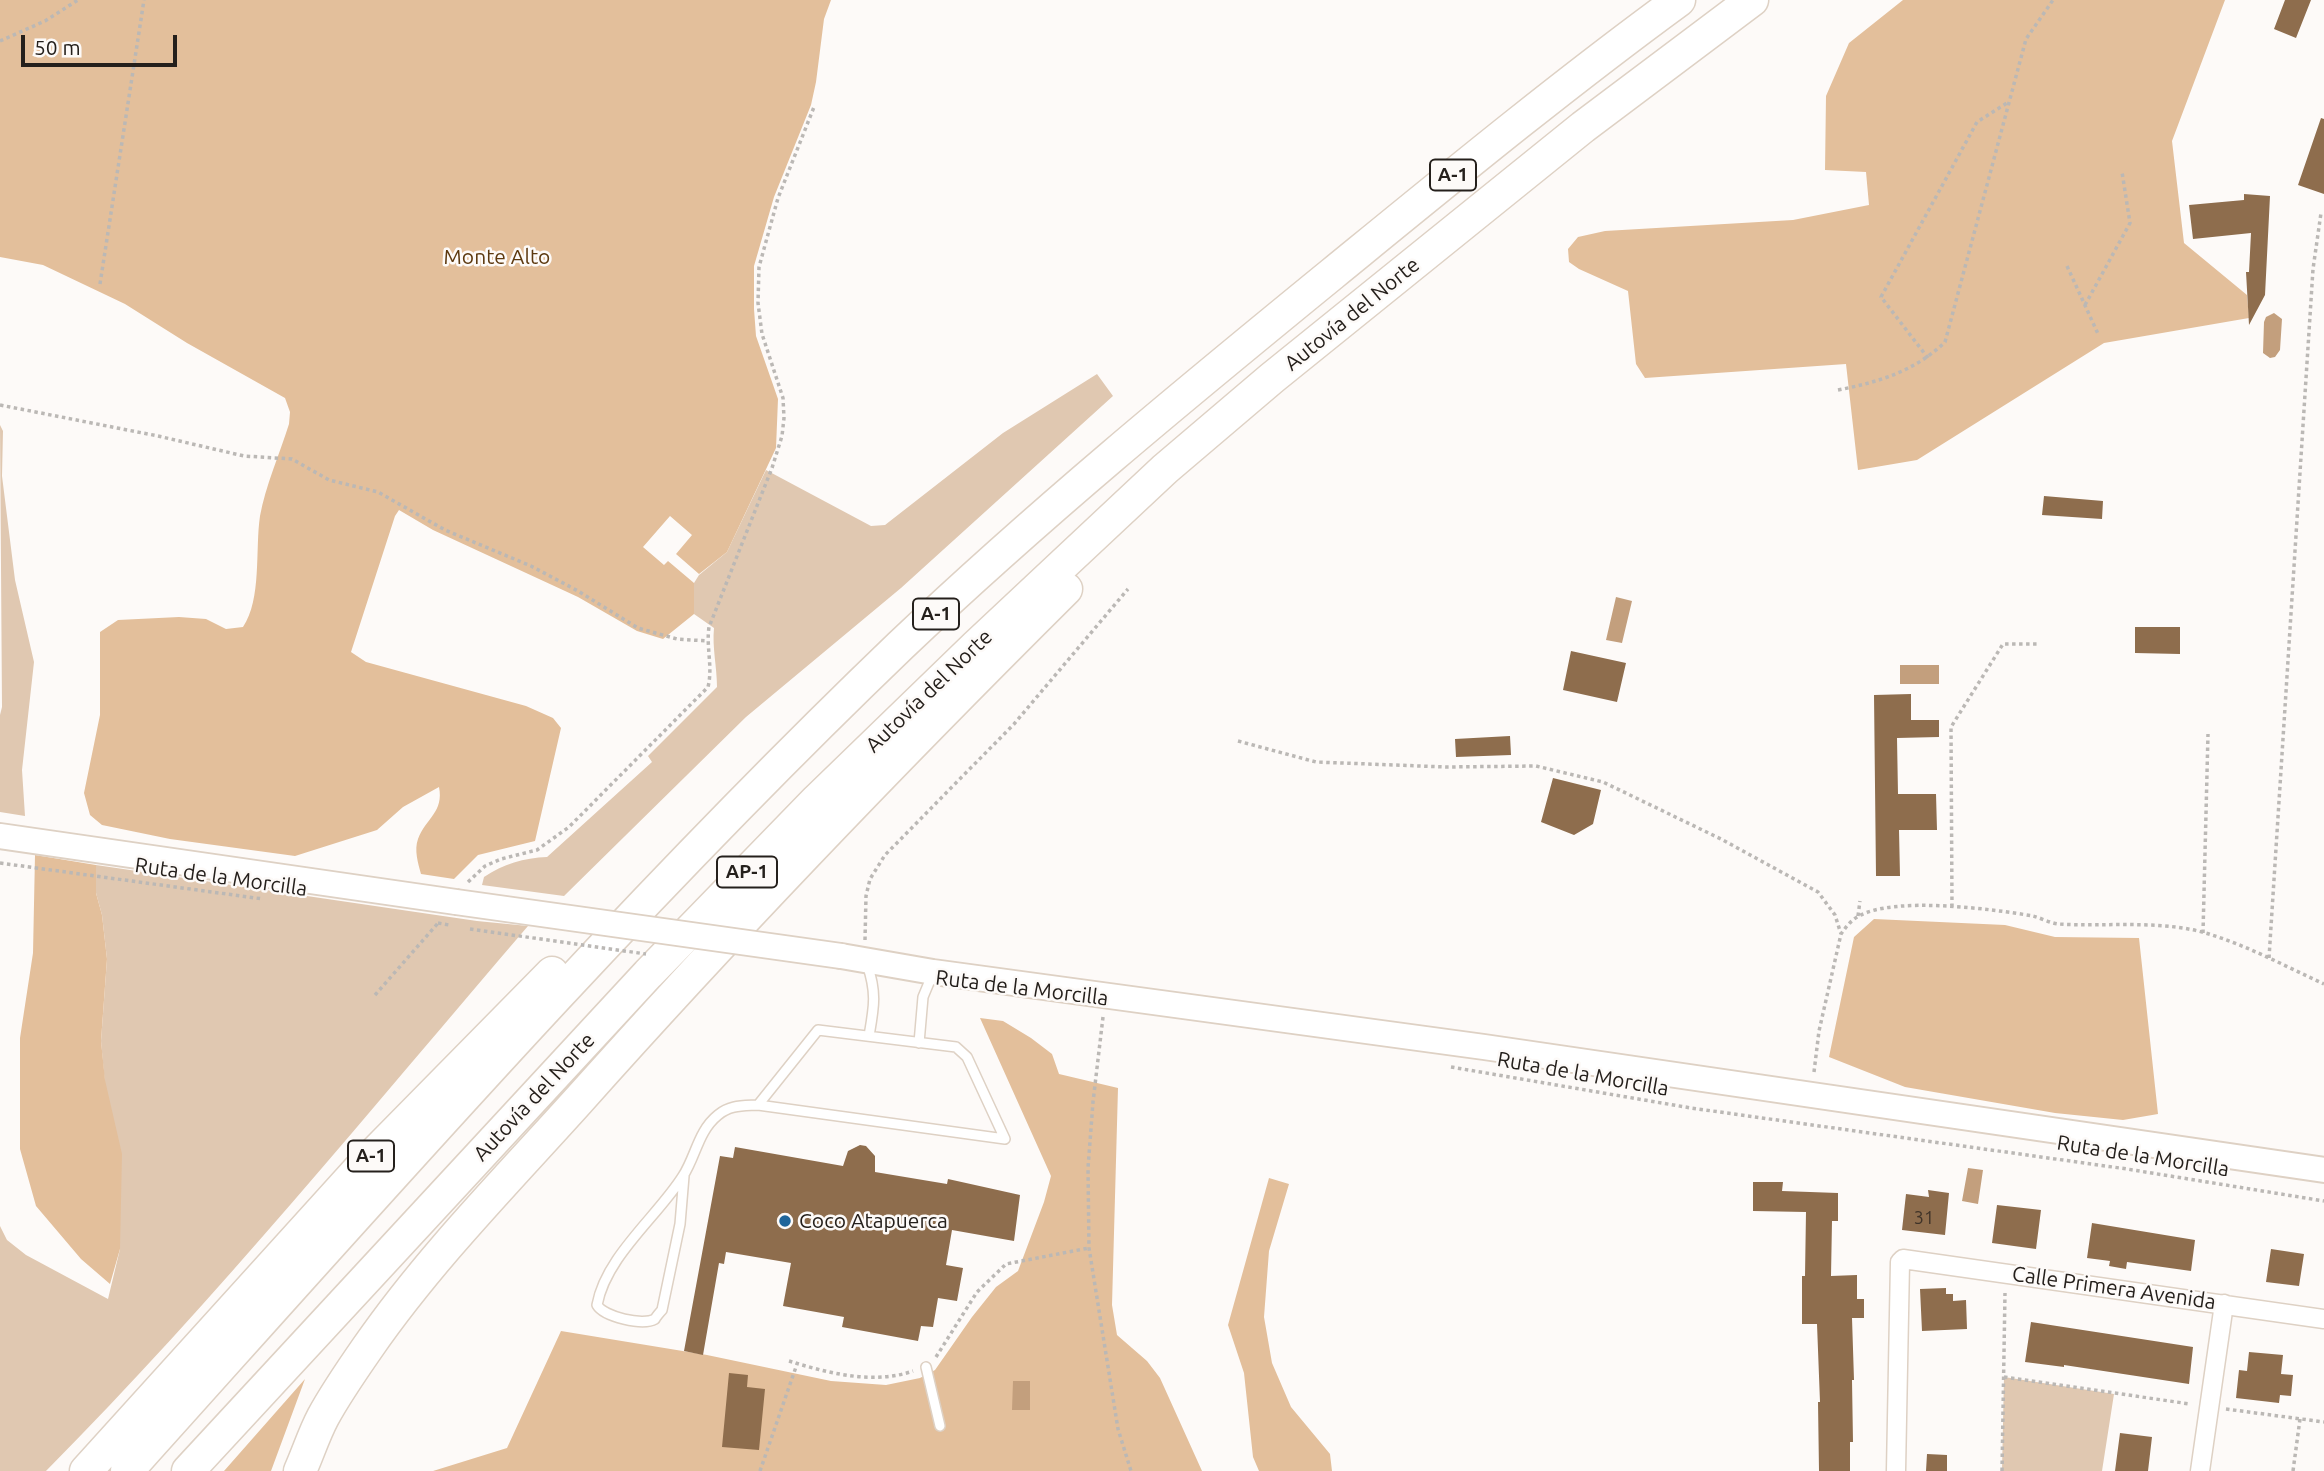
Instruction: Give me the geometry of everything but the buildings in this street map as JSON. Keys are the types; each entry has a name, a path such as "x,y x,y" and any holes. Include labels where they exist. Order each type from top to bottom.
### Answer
{"highway":[{"name":"Autovía del Norte","path":"127,1471 402,1165 656,890 903,643 1031,526 1232,355 1474,158 1679,0"},
{"name":"Autovía del Norte","path":"188,1471 648,974 817,800 976,646 1165,469 1583,127 1752,0"},
{"name":"A-1","path":"300,1471 323,1417 391,1313 617,1057 789,873 987,668 1168,489 1349,316"},
{"name":"A-1","path":"86,1471 363,1165 469,1055 623,904 656,890"}],"main road":[{"path":"0,836 2324,1170"}],"street":[{"name":"Calle Primera Avenida","path":"1896,1471 1900,1262 1903,1259 2324,1319"},
{"path":"2200,1471 2224,1304"}],"lane":[{"path":"866,960 873,981 875,1003 869,1036"},
{"path":"919,1043 923,997 933,972"},
{"path":"684,1176 680,1224 662,1310 655,1319 645,1322 612,1316 601,1311 597,1305 600,1291 633,1237 684,1176 702,1134 715,1117 730,1107 758,1105 1005,1139 967,1057 956,1047 818,1030 758,1105"},
{"path":"926,1367 940,1426"}],"path":[{"path":"0,41 45,21 78,0"},
{"path":"100,285 144,0"},
{"path":"1838,390 1872,384 1928,358 1945,341 2026,39 2053,0"},
{"path":"1928,358 1881,298 1977,122 2009,102"},
{"path":"375,995 456,902 471,877 485,866 502,859 537,850 569,827 708,687 712,672 707,641 709,627 782,436 785,418 783,398 762,334 758,303 759,267 778,198 814,107"},
{"path":"2085,305 2130,223 2122,172"},
{"path":"2269,958 2313,270 2321,212"},
{"path":"2067,265 2099,336"},
{"path":"0,405 158,436 243,456 292,458 329,480 378,492 445,530 531,566 579,591 638,628 677,639 707,641"},
{"path":"866,960 866,896 870,879 885,855 1014,724 1128,589"},
{"path":"1952,907 1951,727 2003,644 2039,644"},
{"path":"2203,933 2208,734"},
{"path":"1238,741 1316,762 1446,767 1536,766 1604,782 1721,839 1818,892 1835,915 1841,934"},
{"name":"Ruta de la Morcilla","path":"0,863 271,900"},
{"path":"1858,916 1860,901"},
{"path":"1811,1095 1819,1031 1841,934 1858,916 1894,906 1952,907 2035,917 2056,923 2110,923 2203,933 2269,958 2324,984"},
{"path":"425,921 438,923"},
{"path":"1107,995 1093,1102 1088,1168 1088,1248 1118,1429 1131,1471"},
{"name":"Ruta de la Morcilla","path":"1450,1067 1691,1108 2127,1168 2324,1201"},
{"path":"789,1361 836,1374 869,1377 900,1376 926,1367 931,1365 977,1292 1006,1264 1088,1248"},
{"path":"2002,1471 2006,1273"},
{"path":"760,1471 797,1363"},
{"path":"2004,1377 2324,1422"},
{"path":"2293,1471 2300,1419"}],"shaded area":[{"path":"2274,313 2282,319 2280,350 2275,357 2270,358 2263,353 2264,322 2266,317"},
{"path":"1097,374 1113,396 901,588 746,717 564,896 482,885 484,877 506,865 547,857 652,762 648,756 717,687 714,628 694,614 694,583 699,575 727,552 766,470 871,526 885,525 1003,433"},
{"path":"0,425 3,431 2,476 15,580 34,662 22,770 25,816 0,812"},
{"path":"1616,597 1632,601 1622,643 1606,640"},
{"path":"1900,665 1939,665 1939,684 1900,684"},
{"path":"96,865 477,921 528,926 292,1203 109,1406 46,1471 0,1471 0,1226 7,1240 26,1255 108,1299 120,1249 101,1041 107,959 102,915 96,893"},
{"path":"1968,1168 1983,1170 1978,1204 1962,1201"},
{"path":"2004,1377 2114,1394 2102,1471 2002,1471"},
{"path":"1013,1381 1030,1381 1030,1410 1012,1410"}],"green space":[{"name":"Monte Alto","path":"0,0 831,0 824,19 811,105 774,197 754,266 756,336 778,399 776,448 727,552 699,574 676,554 692,535 670,516 643,547 664,565 668,561 694,583 694,614 663,639 637,631 578,597 433,530 399,510 395,516 351,652 366,662 526,706 553,718 561,728 535,841 478,855 454,879 421,874 417,843 421,832 437,809 439,787 403,807 377,830 295,856 170,839 102,825 90,815 84,793 100,715 100,632 118,620 179,617 206,619 226,629 243,627 253,602 262,505 289,424 290,412 285,398 187,343 125,304 43,265 0,257"},
{"path":"1903,0 2225,0 2172,141 2184,243 2247,295 2249,318 2104,343 1917,460 1858,470 1846,364 1645,378 1636,364 1628,291 1569,262 1568,249 1578,237 1605,231 1793,220 1869,205 1866,172 1825,170 1826,96 1849,43"},
{"path":"35,855 96,865 96,893 102,915 107,959 101,1041 105,1080 122,1154 120,1249 110,1284 81,1259 36,1206 20,1149 20,1038 33,953"},
{"path":"1874,919 2005,925 2055,937 2139,938 2158,1114 2123,1120 2055,1113 1905,1087 1829,1057 1854,937"},
{"path":"980,1018 1003,1021 1031,1038 1052,1054 1059,1074 1118,1088 1112,1305 1117,1335 1147,1361 1160,1378 1202,1471 433,1471 507,1448 561,1331 707,1355 831,1381 886,1385 920,1378 935,1370 996,1287 1018,1271 1051,1176"},
{"path":"1269,1178 1289,1184 1269,1251 1264,1317 1272,1363 1291,1407 1330,1454 1332,1471 1259,1471 1253,1457 1244,1373 1228,1325"},
{"path":"305,1379 271,1471 224,1471"}],"place":[{"name":"Coco Atapuerca","path":"785,1221"}]}
